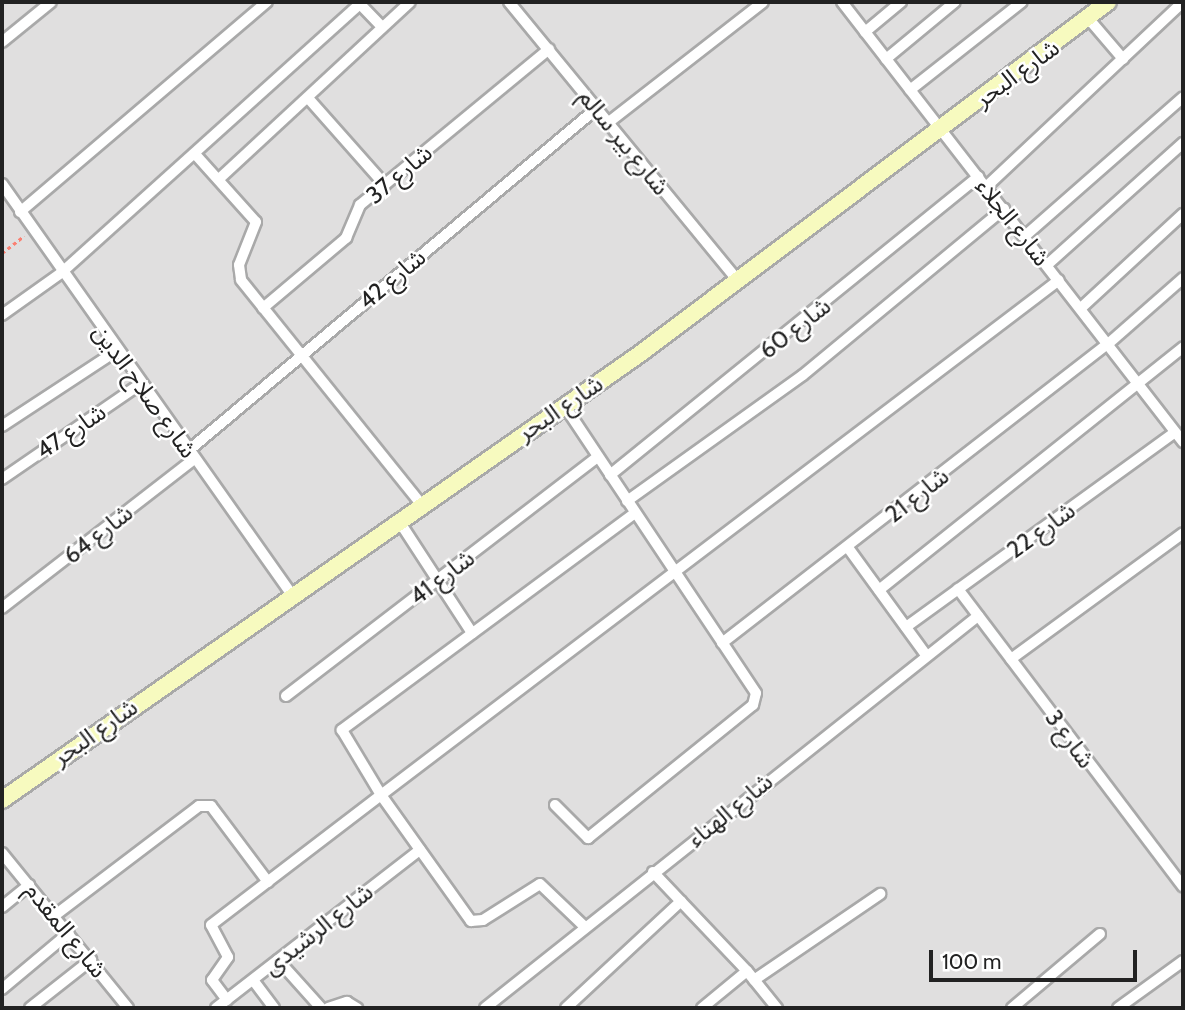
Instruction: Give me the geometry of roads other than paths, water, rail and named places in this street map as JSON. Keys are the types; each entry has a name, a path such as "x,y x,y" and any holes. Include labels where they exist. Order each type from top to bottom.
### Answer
{"street":[{"path":"2,42 51,2"},
{"path":"20,212 267,2"},
{"path":"219,179 410,2"},
{"name":"شارع بير سالم","path":"509,2 739,282"},
{"path":"608,122 763,2"},
{"path":"865,32 901,2"},
{"path":"886,59 956,2"},
{"path":"910,90 1022,2"},
{"name":"شارع البحر","path":"2,800 739,282 1108,2"},
{"path":"986,187 1183,2"},
{"path":"2,315 61,273 359,3 382,27"},
{"name":"شارع الجلاء","path":"845,3 939,130 1004,209 1183,442"},
{"path":"1088,18 1123,59"},
{"name":"شارع 37","path":"263,308 346,238 360,205 549,50"},
{"path":"1025,236 1183,97"},
{"path":"308,98 385,185"},
{"name":"شارع 42","path":"191,455 300,358 597,108"},
{"path":"1047,265 1183,143"},
{"path":"195,154 258,226 238,270 300,358 422,505"},
{"name":"شارع 60","path":"610,475 978,177"},
{"name":"شارع صلاح الدين","path":"2,184 116,351 292,595"},
{"path":"627,501 803,375 1004,209"},
{"path":"1081,308 1183,214"},
{"name":"شارع 21","path":"722,643 849,549 1108,344 1183,278"},
{"path":"227,1000 211,977 227,955 210,930 268,882 672,572 1059,280"},
{"path":"878,590 1140,386 1183,347"},
{"path":"2,426 116,351"},
{"name":"شارع 47","path":"2,479 140,384"},
{"path":"555,805 588,838 752,705 756,693 672,572 564,405"},
{"name":"شارع 22","path":"906,627 1175,432"},
{"name":"شارع 64","path":"2,608 191,455"},
{"name":"شارع 41","path":"286,696 598,457"},
{"path":"585,927 540,884 474,922 381,795 342,730 635,513"},
{"path":"399,521 472,632"},
{"path":"1011,659 1183,533"},
{"path":"849,549 926,655"},
{"name":"شارع 3","path":"958,589 1183,887"},
{"name":"شارع الهناء","path":"485,1008 978,616"},
{"path":"54,916 199,806 211,806 268,882"},
{"name":"شارع الرشيدى","path":"216,1008 420,850"},
{"name":"شارع المقدم","path":"2,853 128,1008"},
{"path":"653,872 751,976 777,1008"},
{"path":"2,907 29,885"},
{"path":"702,1008 880,894"},
{"path":"566,1008 681,901"},
{"path":"2,989 69,933"},
{"path":"1012,1008 1100,934"},
{"path":"30,1008 91,960"},
{"path":"278,960 320,1008"},
{"path":"1118,1008 1183,961"},
{"path":"253,980 274,1008"},
{"path":"328,1008 347,1002 357,1008"}]}
